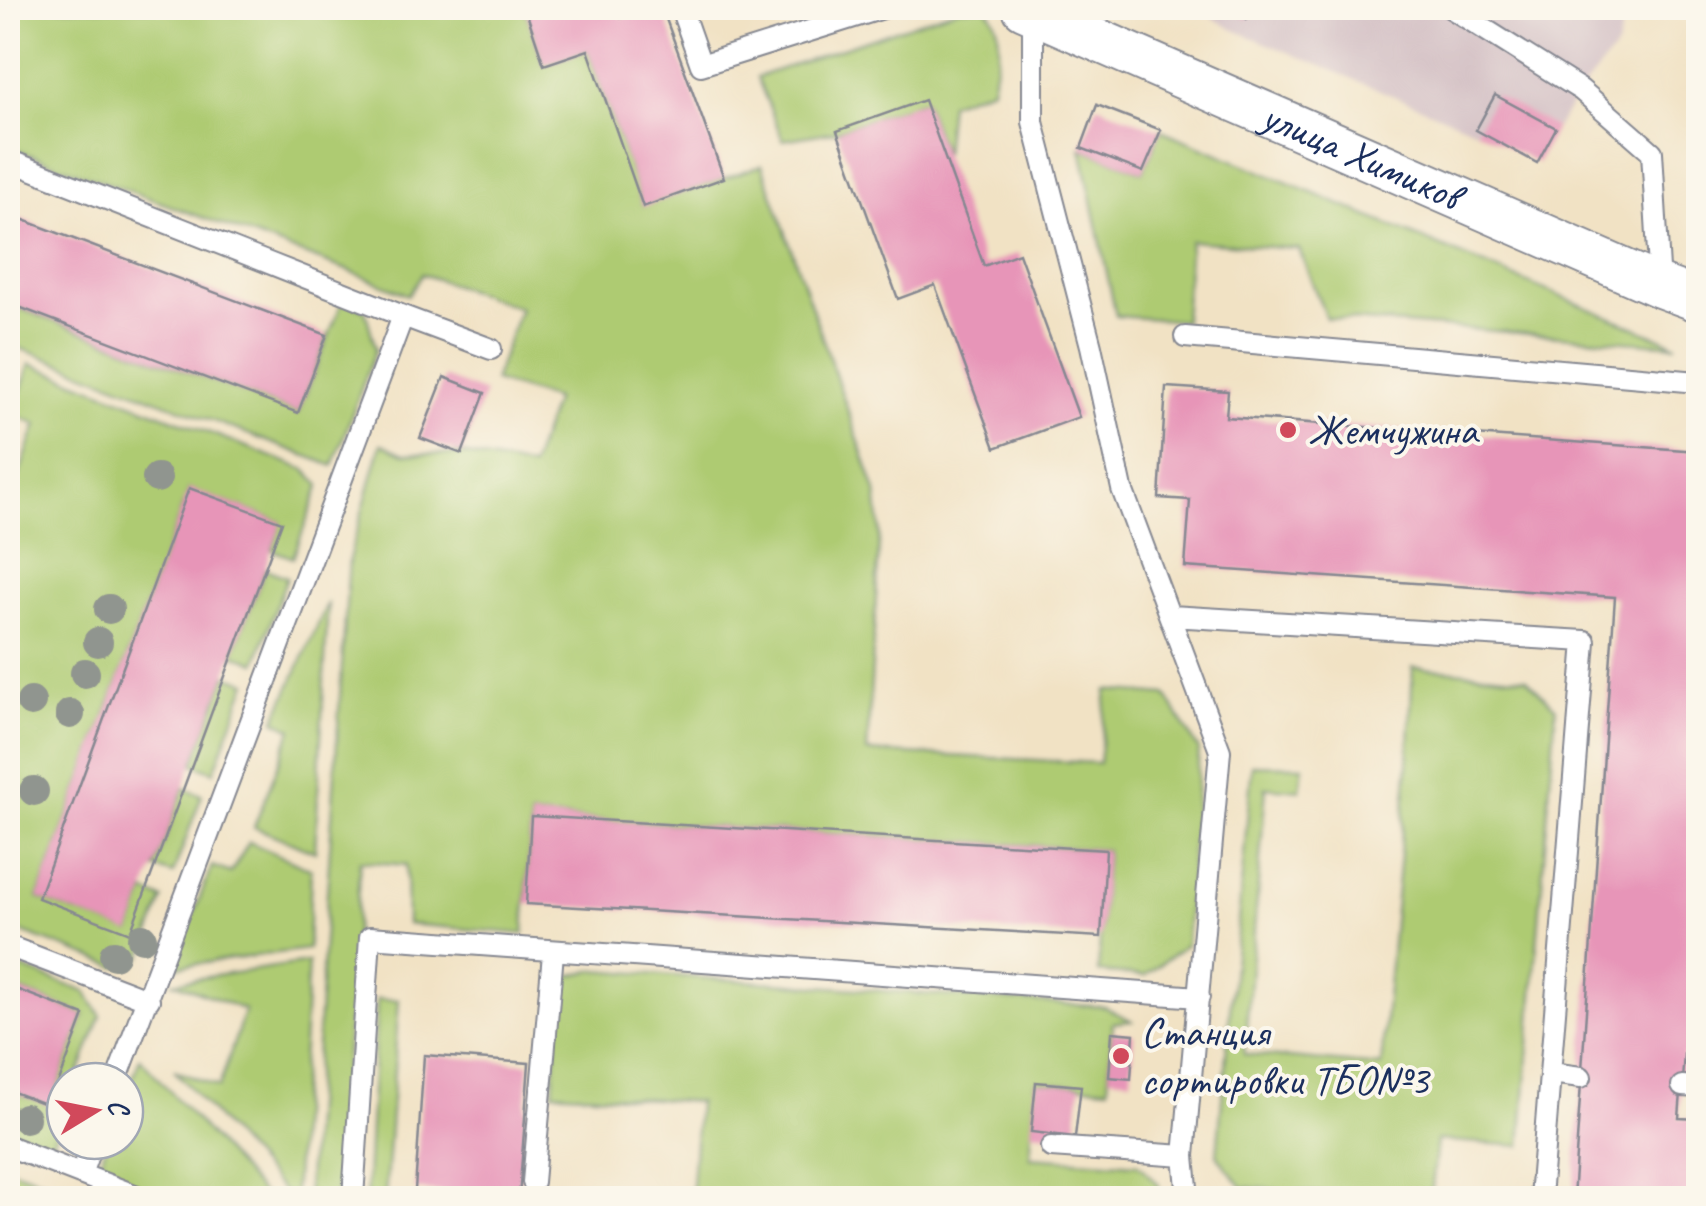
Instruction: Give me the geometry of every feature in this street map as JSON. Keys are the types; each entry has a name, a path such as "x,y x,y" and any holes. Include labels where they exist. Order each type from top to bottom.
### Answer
{"street":[{"name":"улица Химиков","path":"1028,10 1679,293"}],"lane":[{"path":"681,8 701,65 884,8"},
{"path":"1451,8 1581,90 1652,152 1679,293"},
{"path":"1028,10 1033,122 1091,346 1122,490 1220,751 1184,1156 1188,1198"},
{"path":"8,160 492,349"},
{"path":"124,1061 404,316"},
{"path":"1185,337 1698,382"},
{"path":"1171,616 1585,641 1540,1198"},
{"path":"352,1198 370,938 1200,997"},
{"path":"8,946 149,1000"},
{"path":"533,1182 554,953"},
{"path":"1551,1073 1581,1078"},
{"path":"8,1146 142,1198"},
{"path":"1051,1146 1184,1156"},
{"path":"81,1174 86,1161"}],"shaded area":[{"path":"1196,8 1627,8 1617,47 1556,128 1496,96 1476,130 1232,29"}],"green space":[{"path":"8,8 411,8 429,14 432,8 525,8 544,64 588,50 643,206 762,165 876,491 880,528 867,752 1099,763 1107,690 1166,695 1199,750 1186,945 1145,976 1098,972 1106,850 531,816 524,934 407,924 406,865 360,861 336,1198 307,1198 349,559 381,444 404,454 462,454 531,467 555,399 494,381 520,308 422,274 408,295 8,147"},
{"path":"960,8 986,8 993,16 999,35 998,56 992,88 949,103 944,154 924,100 837,131 783,140 757,77"},
{"path":"1161,130 1677,345 1326,318 1299,249 1190,241 1184,321 1116,316 1081,148 1143,172"},
{"path":"343,300 365,310 376,349 333,466 8,344 8,304 298,413"},
{"path":"30,364 304,469 320,485 293,558 272,550 281,522 189,489 38,898 130,932 145,892 163,899 142,957 117,967 8,927 8,505 37,424 12,414"},
{"path":"265,569 287,577 256,663 233,654"},
{"path":"328,602 315,852 254,827 292,729 275,720"},
{"path":"1413,667 1526,678 1556,708 1521,1146 1437,1140 1431,1198 1374,1198 1242,1187 1217,1155 1252,765 1303,766 1300,790 1266,787 1244,1054 1381,1066"},
{"path":"226,675 247,682 214,772 193,764"},
{"path":"184,788 202,795 173,874 154,868"},
{"path":"249,842 311,869 308,949 173,967 212,866 231,873"},
{"path":"308,962 294,1198 289,1198 174,1070 219,1087 245,1010 174,982"},
{"path":"8,963 86,992 101,1016 84,1061 67,1061 84,1015 8,986"},
{"path":"596,970 1105,1007 1131,1021 1113,1023 1108,1088 1036,1082 1030,1157 1138,1164 1159,1185 1158,1198 691,1198 698,1102 553,1092 559,999 567,976"},
{"path":"377,999 399,1000 385,1198 366,1198"},
{"path":"145,1064 266,1198 168,1198 97,1169 100,1161 145,1161"},
{"path":"8,1090 45,1103 45,1144 8,1130"},
{"path":"8,1168 91,1198 8,1198"}],"building":[{"path":"525,8 617,8 621,18 662,8 724,178 643,207 588,50 544,65"},
{"path":"1226,8 1254,8 1247,19"},
{"path":"1495,95 1556,128 1537,163 1476,130"},
{"path":"924,100 984,266 1019,253 1079,417 995,448 935,285 898,299 837,131"},
{"path":"1097,105 1161,130 1143,172 1081,148"},
{"path":"8,214 327,335 298,413 8,303"},
{"path":"444,377 485,393 462,454 420,438"},
{"path":"1166,387 1228,391 1226,417 1698,451 1698,1055 1684,1054 1679,1118 1698,1119 1698,1198 1573,1198 1615,597 1185,567 1190,500 1159,498"},
{"path":"189,488 282,522 130,933 38,898"},
{"path":"531,816 1106,850 1101,937 526,904"},
{"path":"8,986 84,1015 67,1061 45,1061 45,1104 8,1090"},
{"name":"Станция сортировки ТБО№3","path":"1112,1032 1134,1034 1131,1079 1109,1077"},
{"path":"424,1055 529,1063 519,1198 470,1198 471,1194 415,1190"},
{"path":"1036,1082 1081,1086 1075,1137 1031,1132"}],"place":[{"name":"Жемчужина","path":"1288,430"},
{"name":"Станция сортировки ТБО№3","path":"1121,1056"}]}
